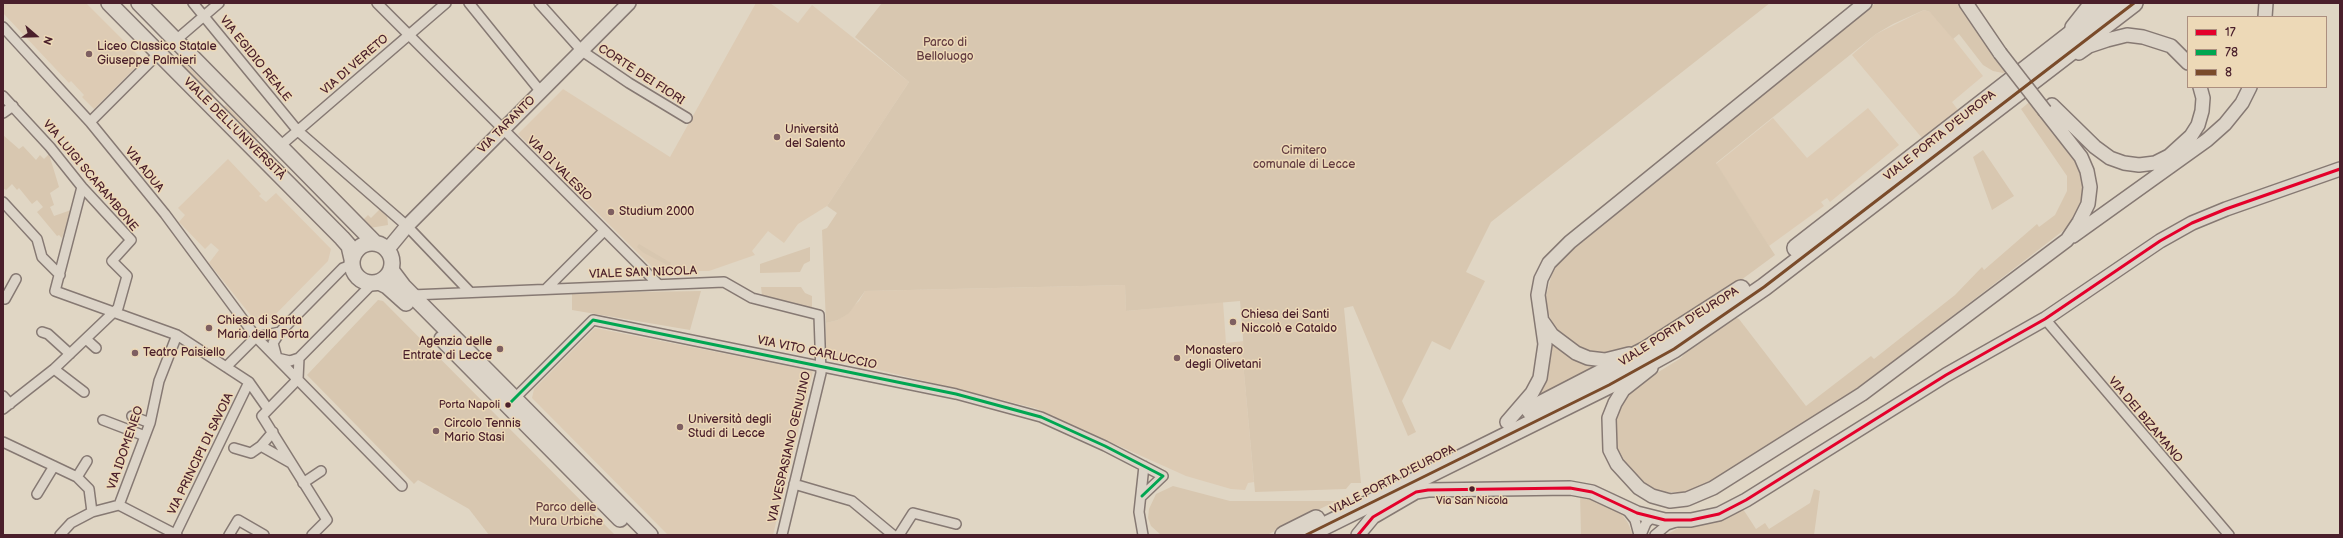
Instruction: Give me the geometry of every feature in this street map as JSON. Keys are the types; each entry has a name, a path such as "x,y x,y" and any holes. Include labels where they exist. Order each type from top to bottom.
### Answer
{"highway":[{"path":"2041,65 2111,3"},
{"path":"2041,65 2134,3"},
{"name":"VIALE PORTA D'EUROPA","path":"1306,535 1609,385 1674,348 1764,287 2041,65"},
{"name":"VIALE PORTA D'EUROPA","path":"1284,535 1427,464 1646,350 1758,278 2041,65"}],"main road":[{"name":"VIALE DELL'UNIVERSITÀ","path":"109,3 342,238 349,246 352,262"},
{"name":"VIALE DELL'UNIVERSITÀ","path":"139,3 381,246"},
{"name":"VIA TARANTO","path":"381,246 407,226 629,3"},
{"path":"1507,422 1532,393 1540,378 1544,354 1542,321 1538,295 1541,279 1549,263 1558,252 1865,3"},
{"path":"2041,65 2079,21 2091,3"},
{"path":"2265,16 2266,3"},
{"path":"1969,4 2049,108 2089,151 2104,163 2120,170 2139,173 2169,168"},
{"path":"2041,65 2059,66 2089,46 2127,35 2157,40 2171,46 2187,62"},
{"path":"2049,108 2110,158 2124,163 2139,165 2155,163 2169,156 2191,136 2198,125 2202,111 2203,98 2200,88"},
{"path":"1674,348 1623,390 1610,418 1608,433 1610,450 1627,478 1652,496 1670,501 1687,499 1713,488 1862,394 2067,240 2207,140 2225,124 2242,103 2250,88"},
{"path":"2049,108 2088,171 2090,187 2088,204 2067,240"},
{"path":"1358,535 1373,517 1416,492 1428,490 1570,488 1592,492 1652,517 1678,521 1707,518 1732,509 1946,374 2045,319 2160,241 2192,223 2340,169"},
{"path":"376,283 388,276 391,270 392,257 381,246 360,246 352,262 358,278 376,283 397,294 512,401 650,535"},
{"path":"391,270 412,296 636,535"},
{"path":"1542,321 1552,335 1564,346 1588,358 1605,360 1646,350"}],"street":[{"name":"VIA EGIDIO REALE","path":"192,3 298,130"},
{"path":"176,40 219,3"},
{"name":"VIA DI VALESIO","path":"377,3 658,284"},
{"name":"VIA DI VERETO","path":"280,146 446,3"},
{"path":"469,3 541,92"},
{"name":"CORTE DEI FIORI","path":"539,3 582,51 629,83 687,118"},
{"name":"VIA ADUA","path":"3,27 90,122 165,214 256,337 402,486"},
{"path":"90,122 159,53"},
{"name":"VIA LUIGI SCARAMBONE","path":"3,96 50,147 82,187 131,240 112,261 127,276 118,308 113,312"},
{"path":"3,113 13,106"},
{"path":"298,130 407,226 470,292"},
{"path":"82,187 55,291 176,335 249,382 268,409"},
{"path":"3,202 37,239 42,257 60,275"},
{"path":"546,289 604,231"},
{"path":"352,262 343,268 280,332 273,343 277,358 290,361 299,358 376,283"},
{"path":"5,299 16,279"},
{"name":"VIALE SAN NICOLA","path":"412,296 470,292 724,282 752,298 819,315 820,365"},
{"path":"3,396 6,406 54,369 113,312"},
{"name":"VIA DEI BIZAMANO","path":"2045,319 2229,535"},
{"name":"VIA VITO CARLUCCIO","path":"512,401 593,320 820,365 956,394 1041,417 1163,476 1142,496"},
{"path":"42,332 48,334 70,354"},
{"path":"226,366 256,337 280,332"},
{"name":"VIA IDOMENEO","path":"60,535 72,523 92,512 119,505 150,423 159,381 176,335"},
{"path":"86,339 96,348"},
{"path":"299,358 298,379 262,416 327,520 312,535"},
{"name":"VIA VESPASIANO GENUINO","path":"782,535 821,373 820,365"},
{"path":"54,369 84,392"},
{"name":"VIA PRINCIPI DI SAVOIA","path":"175,535 249,382"},
{"path":"132,416 150,423"},
{"path":"103,420 145,436"},
{"path":"234,448 251,453 261,446 273,432"},
{"path":"3,442 77,477 89,489 92,512"},
{"path":"261,446 291,463"},
{"path":"77,477 87,461"},
{"path":"37,494 54,466"},
{"path":"1144,466 1142,496 1139,512 1143,531 1152,535"},
{"path":"304,483 321,471"},
{"path":"794,484 852,501 893,535"},
{"path":"119,505 175,535"},
{"path":"1625,507 1635,520 1640,535"},
{"path":"899,535 913,513 956,524"},
{"path":"1640,535 1646,523 1652,517"},
{"path":"1652,517 1652,535"},
{"path":"229,535 238,520 264,535"},
{"path":"1655,535 1668,525 1678,521"}],"shaded area":[{"name":"Liceo Classico Statale Giuseppe Palmieri","path":"3,3 86,3 143,60 94,109 82,97 84,95 71,81 69,83 3,13"},
{"name":"Università del Salento","path":"756,3 770,3 798,23 812,5 909,82 827,206 798,224 784,243 768,231 752,251 755,255 709,271 656,271 518,134 563,89 670,157"},
{"path":"1924,10 1933,13 1983,76 1952,102 1958,110 1922,138 1852,55 1876,34"},
{"path":"1868,108 1899,145 1830,202 1827,198 1821,202 1824,206 1769,246 1716,164 1773,118 1807,158"},
{"path":"228,159 261,194 259,196 266,202 276,193 331,249 328,261 265,325 256,322 209,263 219,250 211,243 205,249 179,222 185,215 178,208"},
{"path":"1125,285 1126,311 1223,302 1226,343 1244,341 1244,351 1242,351 1254,482 1248,483 1245,490 1231,489 1186,476 1035,408 826,357 826,323 838,320 859,301 865,291"},
{"name":"Università degli Studi di Lecce","path":"595,328 813,371 773,535 668,535 532,398 534,389"}],"green space":[{"name":"Cimitero comunale di Lecce","path":"882,3 1770,3 1491,222 1466,272 1485,281 1450,350 1432,341 1402,401 1416,432 1408,436 1353,306 1344,308 1361,483 1351,483 1346,489 1255,492 1242,351 1244,351 1240,301 1126,311 1125,285 865,291 849,313 838,320 826,323 822,230 827,228 837,213 827,206 909,82 855,37"},
{"path":"1876,3 1958,3 2011,71 2003,73 1993,71 1983,65 1959,34 1953,39 1930,12 1924,10 1893,24 1876,34 1716,163 1775,255 1699,311 1670,324 1621,353 1607,356 1582,351 1555,329 1547,310 1546,296 1553,270 1562,256"},
{"path":"181,59 214,93 210,97 176,64"},
{"path":"2033,99 2078,156 2085,192 2080,211 2068,227 1864,384 1714,481 1697,489 1683,492 1662,492 1646,485 1632,474 1622,461 1615,445 1614,427 1617,411 1625,397 1636,386 1681,358 1690,347 1735,317 1739,319 1806,406 1871,356 1874,359 1955,295 1982,267 1984,270 2037,224 2039,227 2055,215 2067,191 2067,176 2021,109"},
{"path":"226,105 258,137 254,141 221,109"},
{"path":"3,135 19,149 23,146 36,160 40,155 44,159 49,154 59,187 50,193 54,205 50,207 54,216 71,210 67,233 64,232 62,238 59,235 57,236 37,212 43,207 37,200 32,204 19,188 17,190 12,184 6,190 3,188"},
{"path":"1983,150 2014,196 1992,210 1973,157"},
{"path":"381,208 387,214 388,225 370,228 362,221 368,215 371,218"},
{"path":"639,244 671,263 669,266 644,253 637,247"},
{"path":"810,247 810,261 804,264 800,272 760,273 760,264"},
{"path":"761,287 801,287 805,293 812,296 812,308 762,295"},
{"path":"701,291 690,330 572,310 572,293"},
{"name":"Circolo Tennis Mario Stasi","path":"378,300 383,301 615,535 489,535 469,509 418,480 414,484 307,375"},
{"path":"1549,337 1602,364 1535,401 1547,374 1550,359"},
{"path":"1173,486 1230,501 1336,501 1267,535 1161,535 1151,526 1148,518 1149,509 1156,494"},
{"path":"1814,489 1820,491 1814,535 1666,535 1680,527 1714,523 1743,509 1756,529 1765,523 1769,529 1810,503"},
{"path":"1580,493 1623,511 1621,513 1628,523 1633,535 1581,535"}],"transit line":[{"name":"8","path":"1306,535 1609,385 1674,349 1764,287 2134,3"},
{"name":"17","path":"1358,535 1373,517 1416,492 1428,490 1570,488 1592,492 1637,513 1665,520 1691,520 1719,514 1746,500 1946,375 2045,319 2160,241 2192,223 2226,209 2340,169"},
{"name":"78","path":"508,405 593,320 956,394 1041,417 1105,446 1163,476 1142,496"}],"place":[{"name":"Liceo Classico Statale Giuseppe Palmieri","path":"89,54"},
{"name":"Università del Salento","path":"777,137"},
{"name":"Studium 2000","path":"611,212"},
{"name":"Chiesa dei Santi Niccolò e Cataldo","path":"1233,322"},
{"name":"Chiesa di Santa Maria della Porta","path":"209,328"},
{"name":"Agenzia delle Entrate di Lecce","path":"500,349"},
{"name":"Teatro Paisiello","path":"135,353"},
{"name":"Monastero degli Olivetani","path":"1177,358"},
{"name":"Porta Napoli","path":"508,405"},
{"name":"Università degli Studi di Lecce","path":"680,427"},
{"name":"Circolo Tennis Mario Stasi","path":"436,431"},
{"name":"Via San Nicola","path":"1472,489"}],"park label":[{"name":"Parco di Belloluogo","path":"945,50"},
{"name":"Parco delle Mura Urbiche","path":"566,515"}]}
